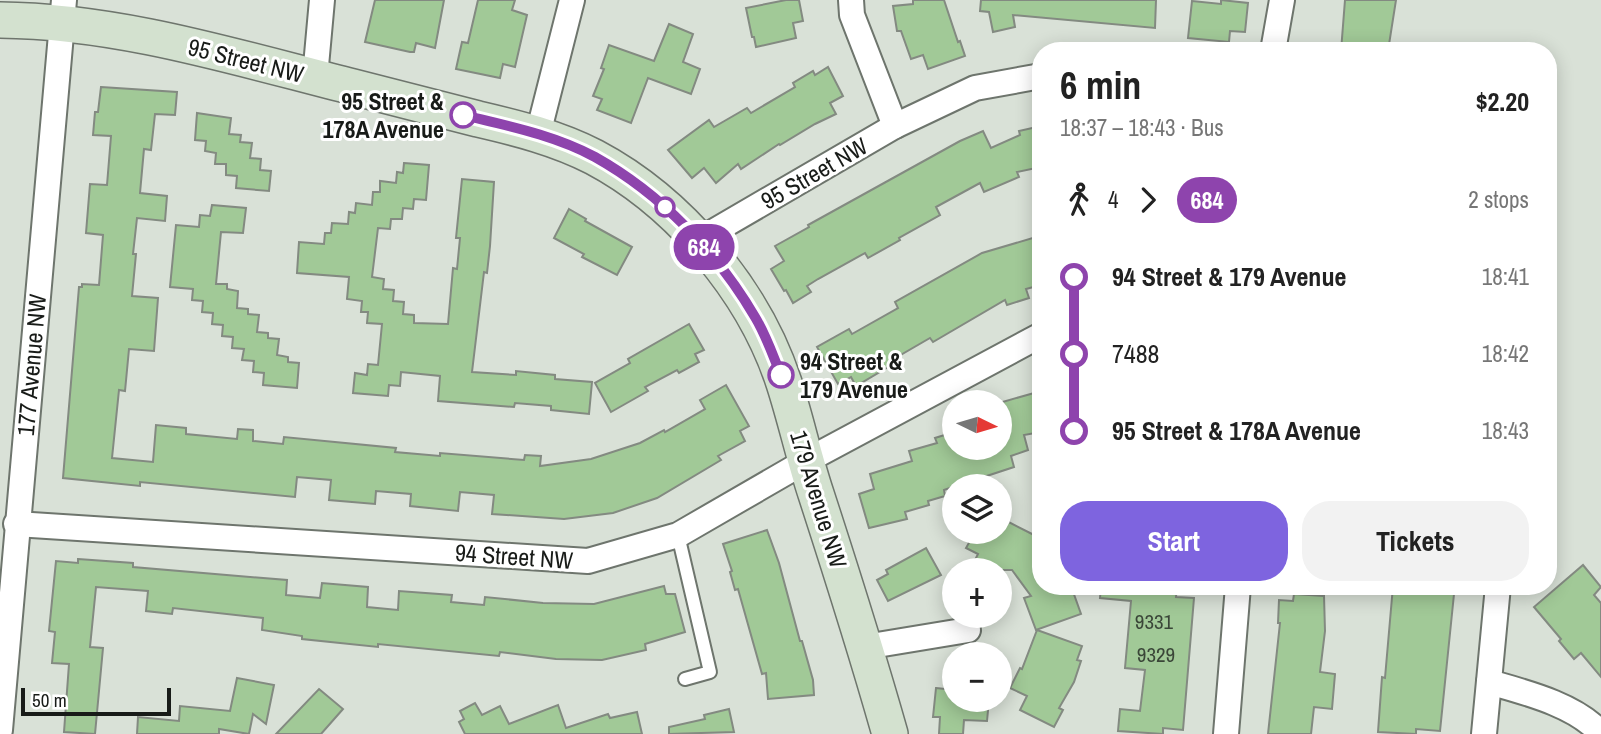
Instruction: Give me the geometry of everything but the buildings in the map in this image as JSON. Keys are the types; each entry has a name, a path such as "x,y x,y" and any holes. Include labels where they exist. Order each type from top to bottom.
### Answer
{"street":[{"path":"315,77 322,0"},
{"path":"538,134 572,0"},
{"path":"850,0 852,15 895,126"},
{"path":"1275,42 1283,0"},
{"name":"95 Street NW","path":"0,20 63,12 138,36 315,77 538,134 594,157 634,183 669,210 699,240 895,126 975,88 1032,78"},
{"name":"177 Avenue NW","path":"0,730 63,12"},
{"name":"179 Avenue NW","path":"699,240 733,282 757,320 783,381 890,734"},
{"name":"94 Street NW","path":"16,524 588,561 678,534 806,461 1032,340"},
{"path":"1226,734 1237,595"},
{"path":"1484,734 1497,595"},
{"path":"865,647 968,630"},
{"path":"1489,682 1548,700 1594,726 1601,734"}],"lane":[{"path":"678,534 710,672 684,679"}],"bus line":[{"name":"684","path":"463,115 538,134 594,157 669,210 699,240 733,282 757,320 781,375"}],"place":[{"name":"95 Street & 178A Avenue","path":"463,115"},
{"name":"94 Street & 179 Avenue","path":"781,375"}]}
